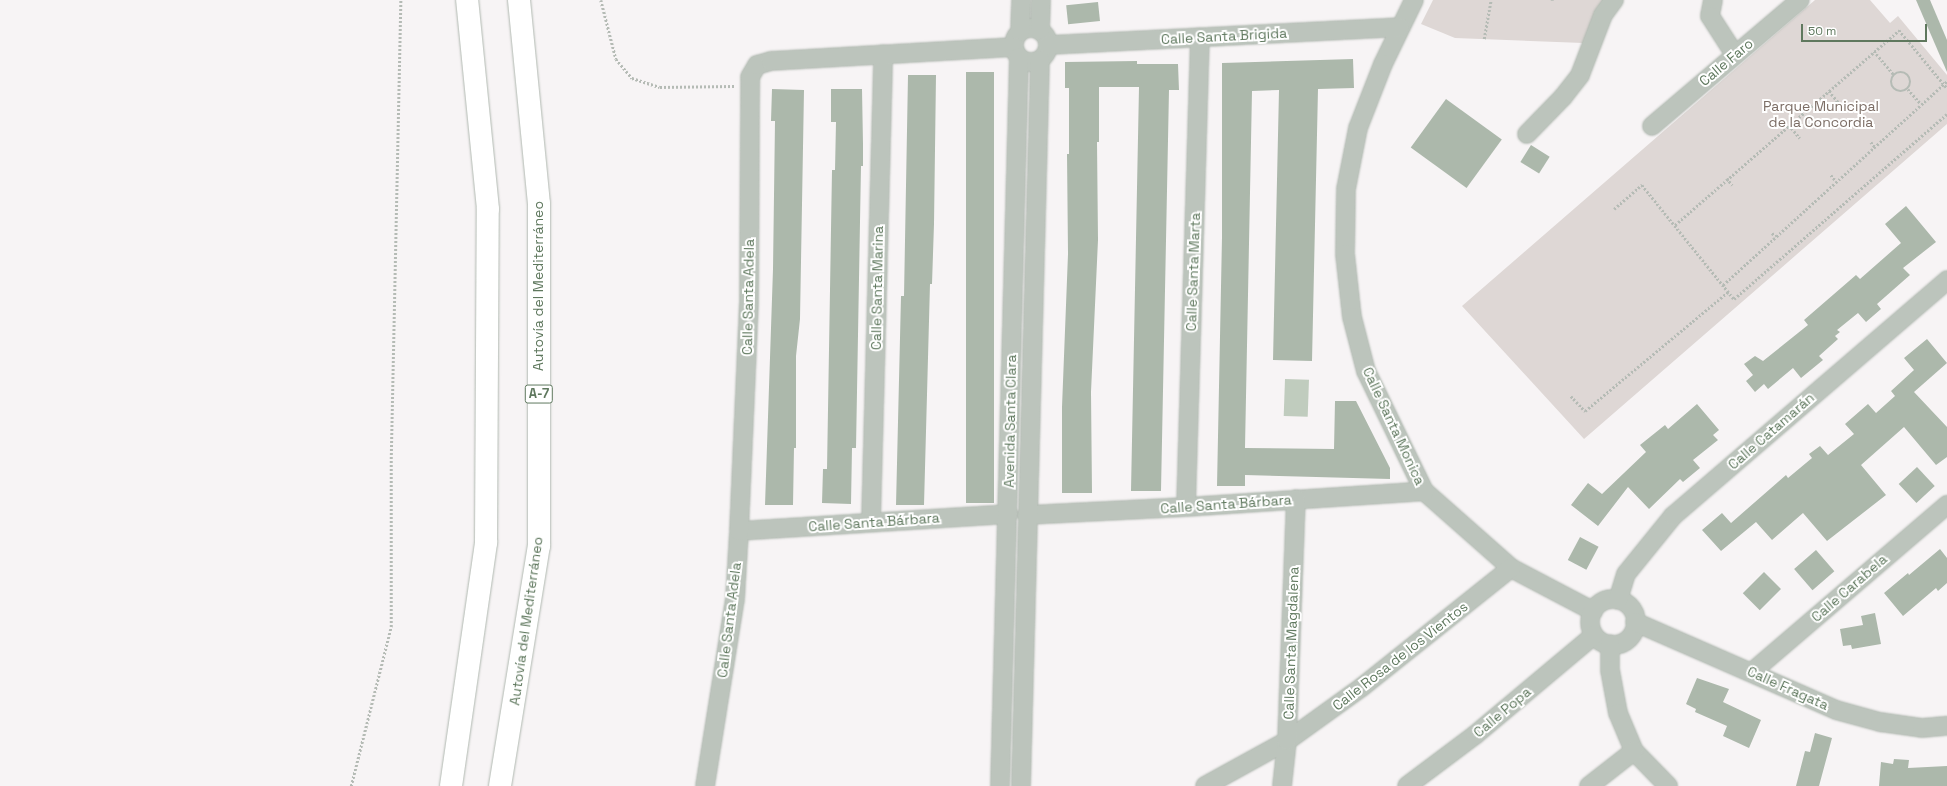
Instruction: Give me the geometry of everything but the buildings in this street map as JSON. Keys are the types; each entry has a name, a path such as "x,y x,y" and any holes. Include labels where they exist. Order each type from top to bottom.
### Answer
{"highway":[{"path":"450,786 486,543 488,209 467,0"},
{"name":"Autovía del Mediterráneo","path":"500,786 539,546 539,204 520,0"}],"street":[{"name":"Avenida Santa Clara","path":"1000,786 1008,514 1018,45 1021,0"},
{"name":"Avenida Santa Clara","path":"1021,786 1027,514 1043,45 1041,0"},
{"name":"Calle Santa Monica","path":"1414,0 1400,27 1358,128 1346,189 1345,254 1352,317 1366,371 1424,491 1511,568 1593,611"},
{"path":"1527,134 1563,97 1580,75 1603,15 1614,0"},
{"path":"1713,0 1710,16 1734,55"},
{"name":"Calle Faro","path":"1652,126 1800,0"},
{"name":"Calle Santa Brigida","path":"1043,45 1400,27"},
{"path":"1030,28 1043,45 1029,62 1018,45 1030,28"},
{"name":"Calle Santa Marta","path":"1186,507 1200,37"},
{"name":"Calle Santa Adela","path":"705,786 735,600 750,303 750,77 757,65 771,61 1018,45"},
{"name":"Calle Santa Marina","path":"871,522 883,54"},
{"name":"Calle Catamarán","path":"1618,600 1626,574 1673,516 1947,280"},
{"name":"Calle Santa Bárbara","path":"1027,514 1186,507 1424,491"},
{"name":"Calle Santa Magdalena","path":"1282,786 1287,741 1296,499"},
{"name":"Calle Carabela","path":"1752,672 1947,505"},
{"name":"Calle Santa Bárbara","path":"739,531 1008,514"},
{"name":"Calle Rosa de los Vientos","path":"1205,786 1287,741 1362,687 1511,568"},
{"path":"1618,600 1628,604 1633,610 1635,622 1633,633 1628,639 1621,643 1610,644 1599,640 1594,635 1590,621 1593,611 1600,602 1618,600"},
{"name":"Calle Fragata","path":"1635,622 1836,710 1880,722 1922,728 1947,726"},
{"name":"Calle Popa","path":"1407,786 1475,735 1594,635"},
{"path":"1610,644 1610,670 1618,713 1634,751 1668,786"},
{"path":"1589,786 1634,751"}],"path":[{"path":"351,786 391,627 391,459 401,0"},
{"path":"601,0 616,59 632,78 660,87 750,86"},
{"path":"1484,39 1491,0"},
{"path":"1675,225 1727,178 1899,30 1947,88"},
{"path":"1874,51 1894,76"},
{"path":"1900,72 1909,76 1911,82 1908,89 1900,92 1895,90 1892,84 1894,76 1900,72"},
{"path":"1722,285 1947,81"},
{"path":"1908,89 1921,104"},
{"path":"1828,91 1839,103"},
{"path":"1614,209 1642,185 1734,299 1947,114"},
{"path":"1789,125 1800,138"},
{"path":"1871,142 1875,147"},
{"path":"1831,175 1836,182"},
{"path":"1727,178 1732,185"},
{"path":"1772,233 1776,236"},
{"path":"1571,396 1585,412 1728,292"}],"green space":[{"path":"1433,0 1609,0 1583,43 1455,38 1421,24"},
{"name":"Parque Municipal de la Concordia","path":"1815,0 1870,0 1890,23 1898,16 1947,75 1947,124 1584,439 1462,306"}],"shaded area":[{"path":"1285,379 1309,380 1308,417 1284,416"}]}
